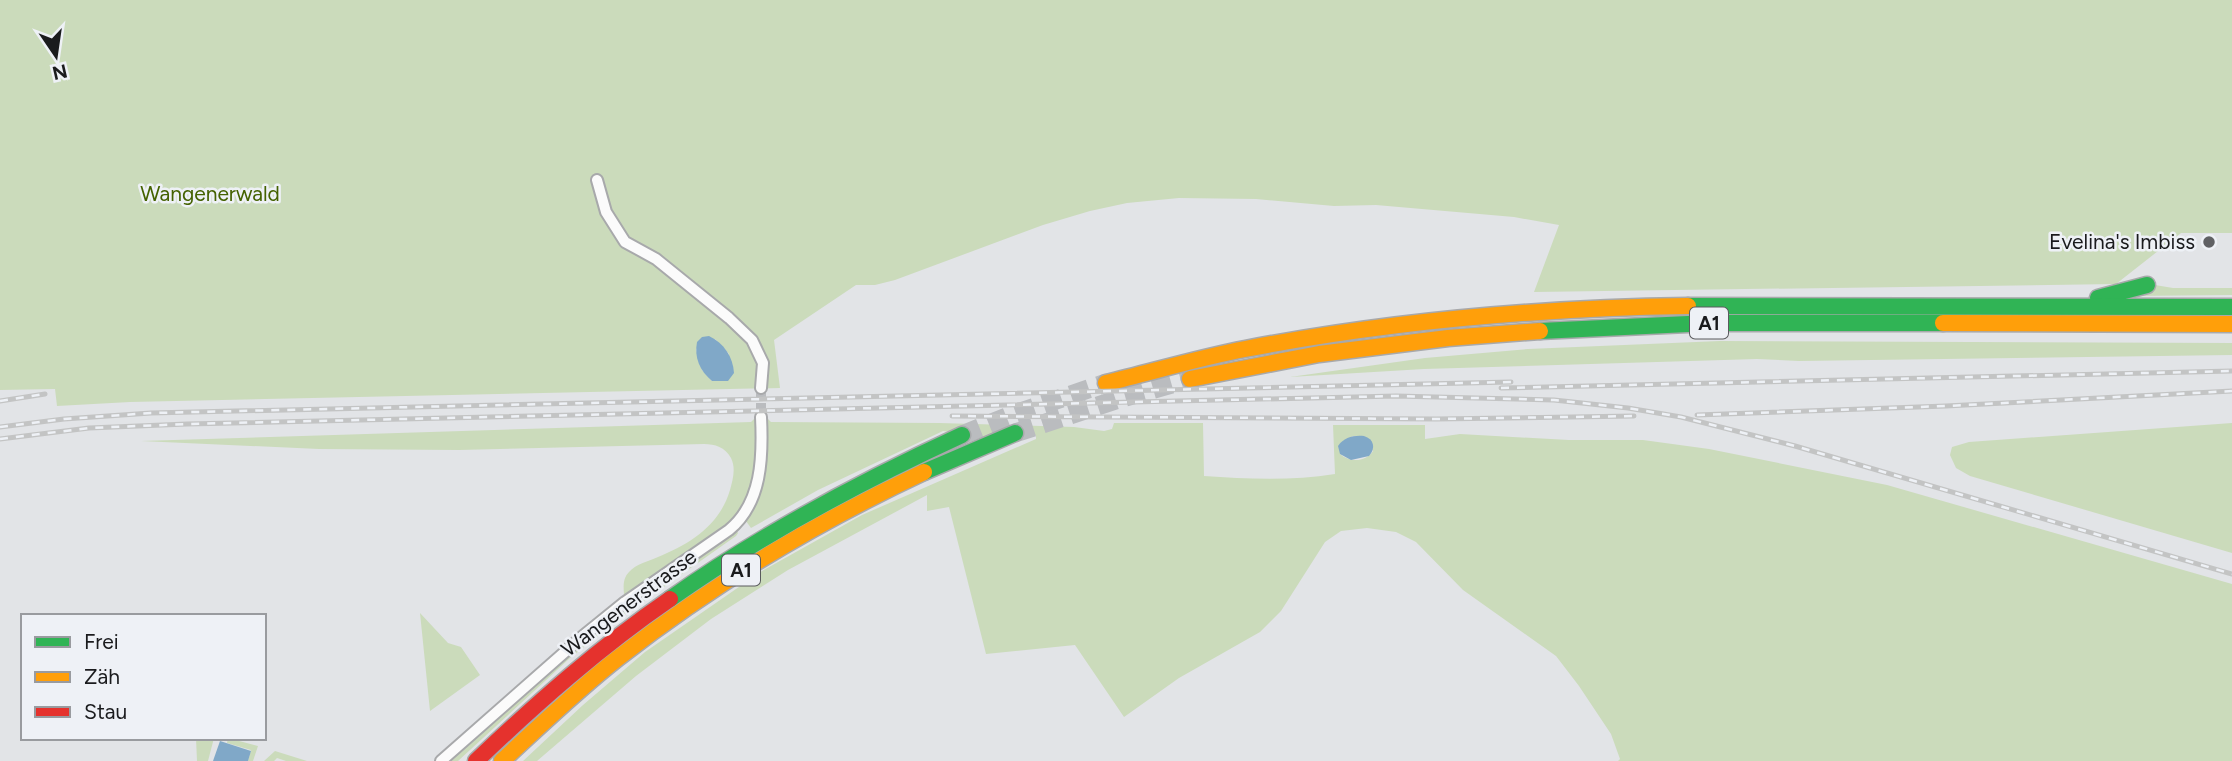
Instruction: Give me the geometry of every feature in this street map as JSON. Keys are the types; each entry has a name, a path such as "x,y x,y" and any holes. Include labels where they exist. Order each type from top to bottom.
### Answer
{"highway":[{"name":"A1","path":"2055,307 2115,295 2147,285"},
{"name":"A1","path":"1106,383 1204,357 1287,341 1483,316 1716,305 2232,307"},
{"name":"A1","path":"1190,379 1368,346 1588,327 1798,322 2232,324"},
{"name":"A1","path":"502,761 610,664 741,570 800,534 872,496 945,461 1015,433"},
{"name":"A1","path":"476,761 580,665 692,581 832,496 962,435"}],"street":[{"path":"597,180 606,212 625,242 656,259 752,340 763,363 761,388"},
{"name":"Wangenerstrasse","path":"441,761 625,602 734,526 742,516 758,481 762,459 761,417"}],"green space":[{"name":"Wangenerwald","path":"0,0 2232,0 2232,233 2181,233 2116,284 1534,292 1559,225 1514,217 1376,205 1334,206 1256,199 1179,198 1127,203 1090,211 1043,225 895,280 875,285 856,285 774,340 780,388 130,402 57,406 55,389 0,390","holes":["715,339 729,354 712,381 702,370 696,349"]},
{"path":"2155,285 2173,288 2232,288 2232,295 2132,296"},
{"path":"1720,341 2232,343 2232,355 1799,361 1757,359 1424,369 1290,377 1425,358 1528,349"},
{"path":"756,417 766,417 771,422 939,423 1074,427 1104,431 1112,429 1114,423 1203,423 1204,476 1270,479 1335,474 1333,425 1425,425 1425,439 1460,434 1569,440 1643,440 1709,449 1887,485 2232,584 2232,761 1618,761 1620,759 1611,734 1556,656 1463,590 1416,542 1396,532 1367,528 1341,531 1325,542 1281,611 1260,632 1179,678 1124,717 1075,645 986,654 949,507 927,511 927,495 788,570 711,619 636,676 537,761 523,761 645,652 762,571 862,515 1036,439 1036,435 1001,431 986,437 943,431 818,490 751,528 743,517 734,526 738,533 736,536 624,615 570,658 458,761 441,761 625,603 624,582 632,569 681,546 711,523 725,502 733,478 733,462 726,451 704,444 459,450 319,449 141,441 751,422","holes":["1353,436 1364,436 1373,451 1370,455 1353,460 1340,454 1340,444"]},
{"path":"2232,423 2232,553 1970,476 1956,468 1950,455 1952,447 1969,442"},
{"path":"420,613 448,643 461,647 480,675 430,711"},
{"path":"196,740 213,740 208,761 197,761"},
{"path":"228,740 236,740 258,746 253,761 248,761 251,750 227,743"},
{"path":"275,751 307,761 277,758 274,761 264,761"}],"water":[{"path":"709,336 719,342 730,356 734,373 728,381 712,381 699,364 697,342 702,337"},
{"path":"1364,436 1373,444 1369,456 1351,460 1340,454 1338,446 1343,440"},
{"path":"220,741 251,751 248,761 213,761"}],"tunnel":[{"path":"1015,433 1190,379"},
{"path":"962,435 1106,383"},
{"path":"761,388 761,417"}],"railway":[{"path":"1501,388 2232,371"},
{"path":"0,427 151,413 1511,382"},
{"path":"1697,415 1946,406 2232,391"},
{"path":"0,401 45,394"},
{"path":"0,439 89,428 187,424 1396,396 1554,400 1681,417 1795,446 2232,574"},
{"path":"952,416 1436,419 1634,416"}],"traffic: fast":[{"path":"2098,298 2147,285"},
{"path":"1688,306 2232,307"},
{"path":"1540,331 1709,323 1943,323"},
{"path":"924,472 1015,433"},
{"path":"670,599 812,510 962,435"}],"traffic: slow":[{"path":"1106,383 1227,353 1355,331 1521,313 1688,306"},
{"path":"1943,323 2232,324"},
{"path":"1190,379 1319,354 1448,338 1540,331"},
{"path":"502,761 603,670 691,605 804,534 924,472"}],"traffic: jam":[{"path":"476,761 570,676 670,599"}],"place":[{"name":"Evelina's Imbiss","path":"2209,242"}]}
